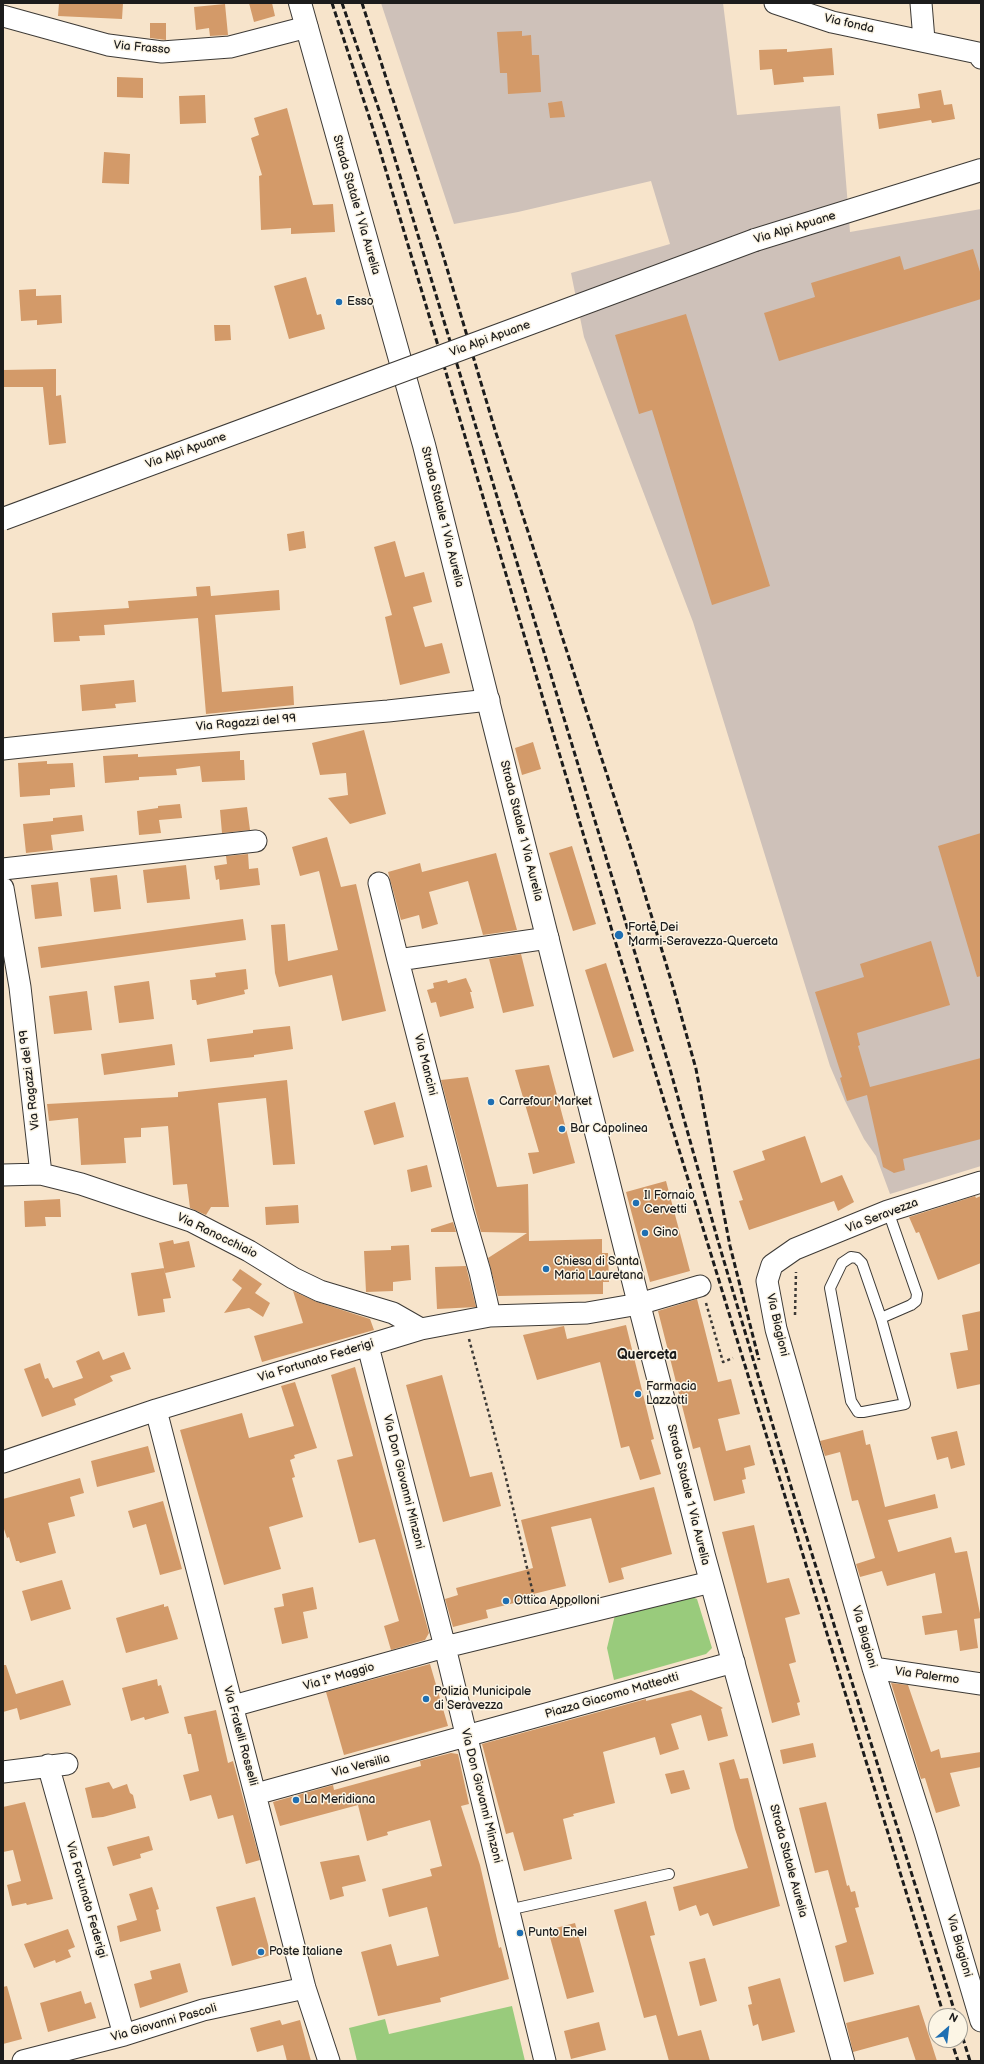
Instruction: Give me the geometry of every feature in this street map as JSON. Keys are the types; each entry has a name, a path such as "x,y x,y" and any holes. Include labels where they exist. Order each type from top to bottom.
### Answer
{"main road":[{"name":"Strada Statale 1 Via Aurelia","path":"300,3 424,445 639,1304 710,1582 734,1662"},
{"name":"Via Alpi Apuane","path":"3,519 755,240 981,170"},
{"name":"Strada Statale Aurelia","path":"734,1662 843,2061"}],"street":[{"name":"Via fonda","path":"775,3 832,22 924,40 980,54"},
{"path":"921,3 924,40"},
{"name":"Via Frasso","path":"3,16 108,45 162,52 230,47 307,27"},
{"name":"Via Ragazzi del 99","path":"3,749 245,723 388,711 489,700"},
{"path":"3,869 256,841"},
{"name":"Via Mancini","path":"379,883 490,1316"},
{"name":"Via Ragazzi del 99","path":"3,888 11,988 42,1174"},
{"path":"398,960 548,938"},
{"name":"Via Ranocchiaio","path":"3,1174 42,1174 87,1186 191,1221 249,1251 293,1278 320,1291 393,1313 421,1329"},
{"name":"Via Seravezza","path":"790,1251 888,1211 981,1182"},
{"name":"Via Biagioni","path":"790,1251 772,1265 767,1281 776,1329 873,1668 925,1832 981,2021"},
{"name":"Via Fortunato Federigi","path":"3,1462 156,1410 421,1329 490,1316 587,1313 639,1304 700,1286"},
{"name":"Via Don Giovanni Minzoni","path":"368,1346 446,1647 545,2061"},
{"name":"Via Fratelli Rosselli","path":"156,1410 305,1988 329,2061"},
{"path":"446,1647 710,1582"},
{"name":"Via I° Maggio","path":"233,1706 446,1647"},
{"name":"Piazza Giacomo Matteotti","path":"467,1737 734,1662"},
{"name":"Via Palermo","path":"873,1668 981,1684"},
{"name":"Via Versilia","path":"256,1794 467,1737"},
{"name":"Via Fortunato Federigi","path":"3,1772 57,1764 124,2035"},
{"name":"Via Giovanni Pascoli","path":"23,2061 124,2035 203,2010 305,1988"}],"lane":[{"path":"881,1318 911,1305 916,1301 917,1294 888,1211"},
{"path":"851,1257 857,1258 862,1263 881,1318 905,1404 858,1412 851,1401 830,1288 842,1263 851,1257"},
{"path":"508,1910 669,1874"}],"path":[{"path":"790,1251 797,1276 794,1317"},
{"path":"700,1286 723,1362 733,1358"},
{"path":"464,1321 505,1474 540,1624"}],"shaded area":[{"path":"381,3 723,3 737,115 840,106 850,232 981,209 981,1166 890,1194 876,1156 864,1139 845,1101 830,1066 693,622 584,337 571,273 670,244 651,181 518,212 454,224"}],"green space":[{"path":"689,1596 697,1599 712,1648 706,1654 614,1680 607,1648 615,1615"},
{"path":"512,2006 525,2061 357,2061 349,2028 385,2019 389,2034"}],"building":[{"path":"59,3 123,3 122,19 58,16"},
{"path":"249,3 272,3 275,16 254,22"},
{"path":"225,4 228,35 210,36 209,28 196,30 194,7"},
{"path":"150,23 166,23 166,40 150,38"},
{"path":"522,31 522,36 531,35 532,55 539,55 541,92 508,94 507,73 500,73 497,32"},
{"path":"832,48 834,75 803,77 804,82 774,85 772,69 760,70 759,50 787,49 787,52"},
{"path":"117,77 143,78 143,98 117,97"},
{"path":"941,90 944,105 952,104 955,119 932,123 931,120 879,129 877,114 920,108 918,94"},
{"path":"205,95 206,123 180,124 179,96"},
{"path":"562,101 565,117 550,118 548,103"},
{"path":"287,108 313,205 333,204 335,232 291,234 291,228 261,230 259,176 262,175 251,138 259,135 254,118"},
{"path":"104,152 130,154 129,184 102,183"},
{"path":"973,249 981,275 981,299 779,361 764,313 815,297 811,283 900,256 904,270"},
{"path":"306,277 317,315 321,314 325,329 289,339 274,286"},
{"path":"36,289 36,296 61,295 62,323 37,325 37,320 21,321 19,290"},
{"path":"686,314 770,586 712,605 652,410 639,414 615,335"},
{"path":"214,325 230,325 231,340 215,341"},
{"path":"56,369 56,396 61,395 66,443 49,445 43,387 3,387 3,370"},
{"path":"304,531 306,548 289,551 287,534"},
{"path":"395,541 405,577 424,572 432,602 413,607 425,647 442,643 450,673 400,685 385,617 392,615 374,547"},
{"path":"210,586 211,596 279,590 280,610 215,615 222,692 293,686 294,705 206,714 198,618 104,625 105,635 79,636 80,641 54,642 52,613 129,608 128,601 197,596 196,587"},
{"path":"134,680 136,702 115,704 116,708 82,711 80,685"},
{"path":"364,730 386,814 350,824 328,798 348,795 346,773 320,775 312,743"},
{"path":"533,742 541,769 522,775 515,748"},
{"path":"240,751 240,760 244,760 245,780 202,782 200,766 176,769 177,775 139,777 139,780 105,783 103,756 138,754 138,757"},
{"path":"47,761 47,764 73,763 75,787 50,789 50,795 20,797 18,763"},
{"path":"180,804 182,818 159,820 161,833 139,835 137,811 158,808 158,806"},
{"path":"247,807 250,830 222,833 220,810"},
{"path":"82,815 84,831 51,835 53,850 26,853 23,824 53,821 53,818"},
{"path":"981,833 981,976 977,977 938,846"},
{"path":"327,837 341,887 356,884 386,1011 342,1021 332,975 279,987 275,973 271,925 285,924 288,961 338,950 319,871 300,876 292,847"},
{"name":"Forte Dei Marmi-Seravezza-Querceta","path":"572,846 596,924 573,931 549,853"},
{"path":"496,853 517,930 483,935 468,881 429,892 438,924 422,929 419,915 401,920 388,872 420,863 422,872"},
{"path":"248,854 249,869 258,868 260,885 220,890 219,879 216,880 214,866 227,864 226,856"},
{"path":"186,865 190,899 147,903 143,870"},
{"path":"117,875 121,909 94,912 90,878"},
{"path":"58,882 62,916 35,919 31,885"},
{"path":"243,919 246,940 41,968 38,947"},
{"path":"931,941 950,1005 857,1033 860,1045 858,1046 870,1087 981,1058 981,1139 903,1159 905,1170 894,1173 883,1167 867,1095 847,1101 840,1078 842,1077 815,992 864,977 860,964"},
{"path":"521,954 534,1006 503,1013 489,959"},
{"path":"606,963 634,1051 613,1058 585,970"},
{"path":"246,969 248,989 244,990 245,994 197,1005 196,1000 192,1000 190,980 216,977 215,973"},
{"path":"466,978 472,992 470,992 474,1008 440,1017 436,1002 431,1003 427,990 434,988 433,983 447,980 448,983"},
{"path":"149,981 154,1019 119,1023 114,986"},
{"path":"87,991 92,1030 54,1034 49,996"},
{"path":"290,1026 293,1049 254,1055 254,1057 210,1062 207,1039 253,1033 253,1030"},
{"path":"172,1044 175,1065 104,1075 101,1054"},
{"path":"549,1065 575,1163 533,1174 528,1153 539,1152 515,1070"},
{"path":"468,1077 497,1187 528,1184 529,1241 602,1239 602,1253 608,1253 609,1282 603,1282 603,1294 498,1296 488,1258 527,1233 481,1232 441,1080"},
{"path":"287,1080 295,1164 273,1165 266,1098 218,1103 229,1207 211,1207 206,1215 190,1208 187,1184 173,1185 168,1126 141,1128 141,1137 124,1138 126,1163 81,1165 78,1118 49,1121 47,1104 178,1097 178,1092"},
{"path":"395,1102 404,1137 374,1145 364,1111"},
{"path":"805,1136 821,1183 842,1175 854,1202 838,1211 834,1201 749,1230 739,1201 743,1200 733,1171 765,1160 762,1151"},
{"path":"427,1165 432,1187 411,1192 407,1170"},
{"path":"666,1181 690,1271 650,1282 626,1192"},
{"path":"975,1196 976,1198 981,1196 981,1263 938,1280 919,1232 916,1233 909,1217"},
{"path":"60,1199 61,1217 45,1217 46,1226 25,1227 24,1201"},
{"path":"298,1205 299,1223 266,1225 265,1207"},
{"path":"453,1222 456,1232 431,1232 431,1229"},
{"path":"173,1240 174,1244 189,1241 195,1267 165,1273 159,1243"},
{"path":"409,1245 411,1280 393,1282 393,1291 366,1292 364,1251 391,1250 391,1246"},
{"path":"466,1266 476,1307 437,1309 435,1267"},
{"path":"164,1268 171,1298 163,1299 165,1312 138,1316 131,1273"},
{"path":"240,1269 262,1284 255,1293 270,1303 263,1317 249,1308 224,1313 242,1288 232,1280"},
{"path":"293,1291 317,1302 370,1319 374,1330 262,1362 254,1336 303,1323"},
{"path":"697,1299 718,1382 731,1379 740,1414 718,1419 726,1451 750,1445 755,1465 744,1468 746,1479 742,1480 745,1493 714,1501 700,1447 693,1449 658,1311"},
{"path":"981,1311 981,1384 957,1389 950,1353 968,1350 962,1315"},
{"path":"626,1325 654,1439 651,1440 661,1474 640,1480 629,1446 621,1448 600,1362 537,1380 523,1335 564,1326 567,1339"},
{"path":"99,1351 103,1360 124,1352 131,1369 110,1376 113,1381 74,1399 76,1405 42,1417 24,1369 40,1363 45,1379 48,1378 53,1388 83,1378 76,1361"},
{"path":"355,1367 429,1633 425,1640 391,1650 384,1626 399,1621 375,1539 359,1543 337,1460 353,1456 331,1375"},
{"path":"442,1375 470,1477 492,1472 501,1506 443,1522 406,1385"},
{"path":"295,1382 317,1448 294,1455 295,1458 290,1460 295,1477 292,1478 303,1517 269,1527 281,1569 224,1585 180,1430 242,1413 249,1438 294,1426 281,1386"},
{"path":"863,1430 866,1445 870,1444 885,1507 935,1494 938,1508 888,1520 898,1552 951,1537 955,1553 967,1551 981,1618 974,1619 978,1648 960,1651 957,1630 925,1635 922,1616 942,1613 935,1573 887,1586 882,1571 860,1577 856,1564 875,1558 858,1500 852,1501 840,1452 825,1456 820,1441"},
{"path":"957,1431 965,1465 951,1469 948,1457 937,1460 931,1437"},
{"path":"148,1446 155,1472 97,1487 91,1461"},
{"path":"80,1478 84,1493 70,1497 75,1516 48,1523 56,1553 20,1563 19,1561 16,1561 9,1537 7,1538 3,1526 3,1499"},
{"path":"654,1487 672,1554 621,1568 624,1579 609,1583 591,1518 551,1527 566,1586 525,1596 526,1600 486,1610 488,1618 453,1627 445,1599 458,1595 456,1588 533,1568 521,1520"},
{"path":"163,1501 182,1569 160,1575 146,1524 133,1528 128,1511"},
{"path":"754,1525 767,1583 789,1578 800,1614 785,1618 796,1662 789,1664 800,1702 797,1703 800,1715 772,1723 722,1532"},
{"path":"62,1580 71,1609 31,1621 22,1591"},
{"path":"313,1587 317,1609 303,1612 308,1638 282,1644 274,1608 284,1606 282,1594"},
{"path":"164,1604 164,1607 168,1606 178,1639 126,1653 116,1618"},
{"path":"430,1664 448,1726 344,1755 326,1692"},
{"path":"3,1665 6,1665 16,1694 63,1680 71,1705 20,1720 17,1708 3,1712"},
{"path":"157,1679 158,1686 161,1685 169,1713 145,1720 144,1717 131,1721 122,1688"},
{"path":"891,1683 908,1685 931,1752 939,1749 941,1758 981,1752 981,1767 950,1773 960,1806 936,1813 925,1778 921,1779"},
{"path":"691,1690 723,1708 721,1709 728,1736 708,1741 701,1715 671,1724 679,1749 660,1755 655,1737 603,1752 615,1803 573,1814 574,1816 563,1819 572,1859 524,1871 513,1832 506,1834 482,1744 646,1699 646,1701"},
{"path":"216,1710 228,1763 233,1761 260,1860 246,1864 233,1815 218,1819 211,1795 190,1801 183,1775 199,1771 191,1734 188,1734 184,1717"},
{"path":"813,1743 816,1757 783,1764 780,1750"},
{"path":"451,1753 458,1754 469,1804 461,1806 480,1865 499,1948 501,1947 509,1979 440,1998 441,2002 378,2016 361,1952 391,1944 397,1966 439,1956 427,1907 389,1917 382,1889 432,1876 430,1869 442,1866 430,1820 387,1832 388,1835 367,1841 358,1805 280,1826 273,1802 333,1785 334,1790 421,1766 420,1761"},
{"path":"734,1759 740,1779 748,1778 780,1906 713,1926 708,1913 700,1916 696,1905 679,1911 673,1887 748,1868 735,1829 719,1763"},
{"path":"684,1770 690,1789 671,1794 665,1774"},
{"path":"109,1782 113,1789 127,1784 130,1793 133,1795 136,1808 103,1817 92,1818 85,1788"},
{"path":"25,1802 53,1899 27,1905 26,1903 12,1906 7,1885 21,1881 13,1850 3,1852 3,1807"},
{"path":"826,1802 847,1886 849,1885 851,1892 855,1891 859,1907 855,1908 874,1974 844,1982 835,1946 847,1942 828,1870 815,1873 799,1808"},
{"path":"149,1836 153,1850 140,1854 141,1858 113,1866 107,1847"},
{"path":"359,1855 366,1881 342,1887 344,1896 330,1900 320,1862"},
{"path":"152,1887 159,1909 156,1910 161,1931 120,1942 117,1926 137,1920 129,1894"},
{"path":"255,1897 271,1955 232,1966 216,1907"},
{"path":"646,1901 655,1935 650,1936 678,2036 701,2030 710,2061 669,2061 656,2015 644,2018 614,1910"},
{"path":"575,1923 594,1992 567,1999 548,1930"},
{"path":"68,1929 75,1947 68,1950 71,1957 56,1963 55,1960 34,1968 24,1944"},
{"path":"705,1958 717,2001 700,2006 689,1962"},
{"path":"180,1963 188,1992 140,2008 134,1984 152,1979 150,1971"},
{"path":"780,1978 795,2032 762,2041 758,2024 753,2026 748,2005 752,2004 748,1987"},
{"path":"7,1986 22,2039 3,2044 3,1987"},
{"path":"81,1991 85,2004 91,2002 96,2018 48,2032 40,2003"},
{"path":"919,2005 928,2033 928,2048 933,2048 937,2061 916,2061 908,2037 853,2052 846,2023"},
{"path":"280,2020 282,2025 300,2020 311,2061 287,2061 283,2045 257,2052 250,2028"},
{"path":"599,2022 606,2050 571,2059 564,2031"}],"railway":[{"path":"332,3 378,144 613,934 942,2008"},
{"path":"342,3 388,136 670,1069 718,1241 792,1490 954,2008"},
{"path":"362,3 443,255 495,430 633,855 674,990 696,1069 730,1246 759,1360"},
{"path":"954,2048 958,2061"},
{"path":"966,2048 970,2061"}],"place":[{"name":"Esso","path":"339,302"},
{"name":"Forte Dei Marmi-Seravezza-Querceta","path":"619,935"},
{"name":"Carrefour Market","path":"491,1102"},
{"name":"Bar Capolinea","path":"562,1129"},
{"name":"Il Fornaio Cervetti","path":"636,1203"},
{"name":"Gino","path":"645,1233"},
{"name":"Chiesa di Santa Maria Lauretana","path":"546,1269"},
{"name":"Farmacia Lazzotti","path":"638,1394"},
{"name":"Ottica Appolloni","path":"506,1601"},
{"name":"Polizia Municipale di Seravezza","path":"426,1699"},
{"name":"La Meridiana","path":"296,1800"},
{"name":"Punto Enel","path":"520,1933"},
{"name":"Poste Italiane","path":"261,1952"}],"district":[{"name":"Querceta","path":"647,1355"}]}
